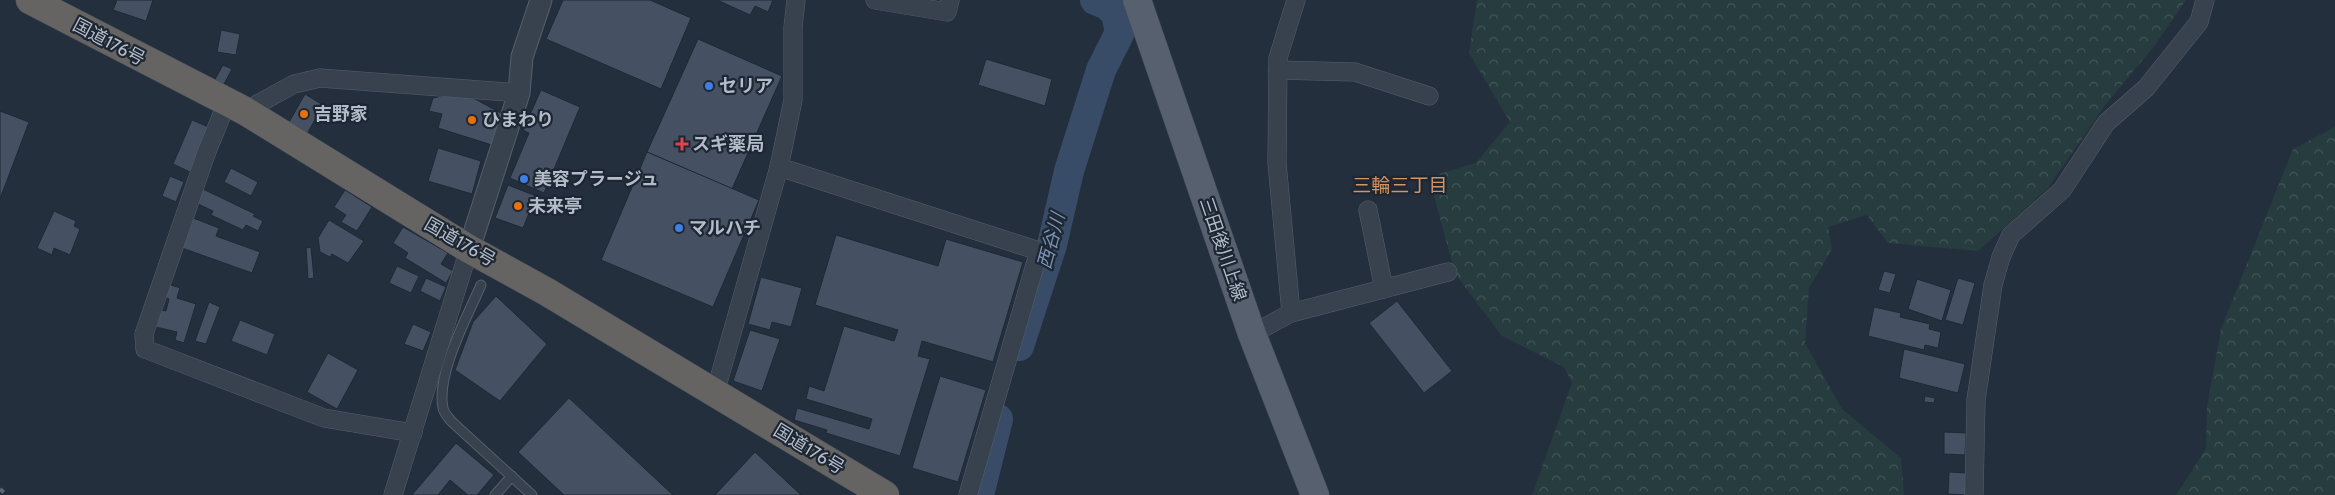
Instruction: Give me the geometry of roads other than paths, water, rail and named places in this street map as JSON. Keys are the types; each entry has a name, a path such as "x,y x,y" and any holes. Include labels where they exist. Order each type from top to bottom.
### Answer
{"highway":[{"name":"国道176号","path":"30,0 236,107 469,249 547,292 885,495"}],"main road":[{"name":"三田後川上線","path":"1137,0 1252,334 1315,495"}],"street":[{"path":"393,495 519,93 522,57 540,0"},
{"path":"715,393 779,166 793,100 793,27 796,0"},
{"path":"876,0 908,3 947,12 950,0"},
{"path":"1291,313 1277,163 1278,58 1296,0"},
{"path":"1974,495 1976,400 1993,285 2004,250 2011,235 2062,190 2106,123 2152,80 2199,22 2205,0"},
{"path":"1278,70 1355,72 1429,96"},
{"path":"413,433 324,418 145,349 144,334 206,154 236,107 294,84 320,78 519,93"},
{"path":"779,166 1039,251 968,495"},
{"path":"1368,210 1384,288"},
{"path":"1252,334 1291,313 1448,272"}],"lane":[{"path":"481,285 455,344 441,389 443,410 451,421 532,495"},
{"path":"495,495 512,476"}],"waterway":[{"name":"西谷川","path":"1019,346 1052,245 1069,171 1101,70 1120,32 1116,14 1107,5 1095,0"},
{"name":"西谷川","path":"979,495 998,419"}],"railway":[{"path":"0,489 7,495"}],"place":[{"name":"セリア","path":"709,86"},
{"name":"吉野家","path":"304,114"},
{"name":"ひまわり","path":"472,120"},
{"name":"スギ薬局","path":"682,144"},
{"name":"美容プラージュ","path":"524,179"},
{"name":"未来亭","path":"518,206"},
{"name":"マルハチ","path":"679,228"}],"district":[{"name":"三輪三丁目","path":"1400,185"}]}
